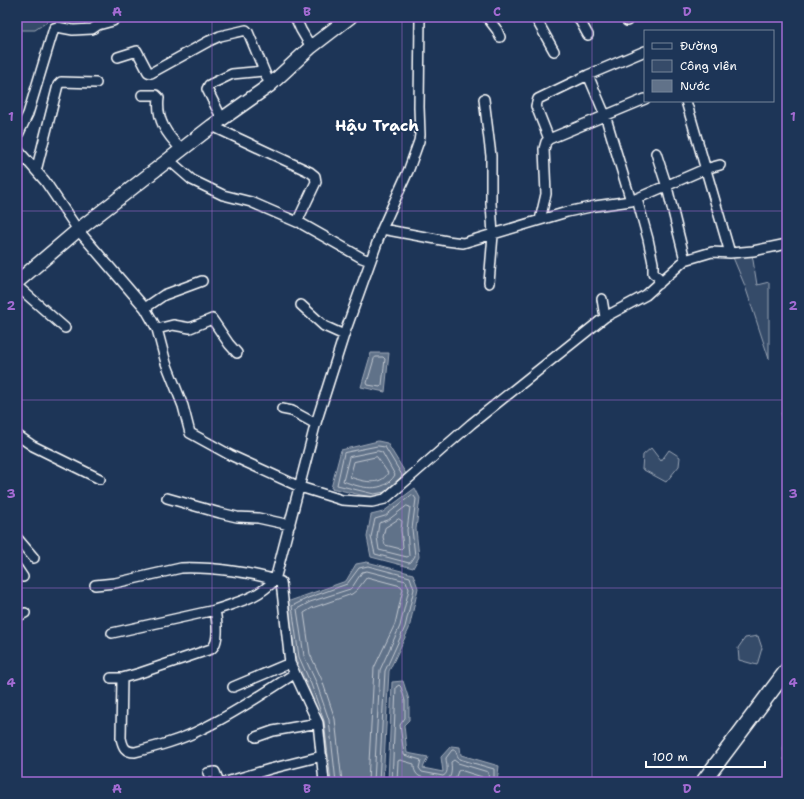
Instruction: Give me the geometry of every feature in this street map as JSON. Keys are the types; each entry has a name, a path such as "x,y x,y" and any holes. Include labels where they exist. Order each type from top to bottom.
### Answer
{"main road":[{"path":"703,782 787,670"}],"street":[{"path":"295,17 311,48"},
{"path":"17,282 78,230 217,122 270,85 311,48 350,17"},
{"path":"112,633 215,610 253,597 266,589 276,580 316,424 344,335 382,229 409,169 420,135 420,17"},
{"path":"487,17 497,30 500,37"},
{"path":"535,17 554,52"},
{"path":"578,17 588,36"},
{"path":"17,136 28,114 54,28 57,27 73,30 92,29 98,24 112,21"},
{"path":"118,57 137,51 148,72 151,73 215,39 246,30 270,85"},
{"path":"549,139 536,106 538,99 588,75 644,51"},
{"path":"169,160 192,180 222,195 251,202 297,222 316,182 315,176 310,172 255,147 217,122 207,89 209,85 232,74 263,70"},
{"path":"588,75 605,116 648,240 653,263 653,273 658,277 659,284"},
{"path":"36,171 58,86 61,82 96,83"},
{"path":"142,95 156,94 158,98 158,112 164,130 182,150"},
{"path":"484,99 491,156 493,235 489,283"},
{"path":"540,220 546,194 544,149 546,142 549,139 644,99"},
{"path":"686,102 730,253"},
{"path":"17,149 45,182 78,230 145,308 157,329 166,363 183,406 190,433 230,455 300,487 342,500 372,502 384,499 472,424 605,317 646,295 685,260 712,252 730,253 753,251 787,244"},
{"path":"656,153 667,187 685,260"},
{"path":"382,229 463,243 584,208 634,200 667,187 705,169 720,165"},
{"path":"302,224 370,261"},
{"path":"145,308 164,295 202,281"},
{"path":"17,286 65,328"},
{"path":"602,299 605,317"},
{"path":"302,305 324,326 344,335"},
{"path":"157,329 172,325 190,328 212,319 229,344 237,352"},
{"path":"282,409 292,411 316,424"},
{"path":"17,435 33,446 100,479"},
{"path":"167,498 220,514 237,517 258,518 290,525"},
{"path":"17,538 34,558"},
{"path":"17,568 23,577"},
{"path":"95,585 115,583 189,568 234,572 281,582 290,663 318,723 324,782"},
{"path":"111,678 122,678 206,652 214,648 217,640 215,610"},
{"path":"233,687 290,663"},
{"path":"122,678 121,738 123,746 126,750 136,752 165,745 201,730 230,715 294,674"},
{"path":"256,736 273,731 318,723"},
{"path":"226,782 322,756"},
{"path":"208,773 215,772 219,782"}],"green space":[{"path":"17,17 48,17 47,22 35,30 17,30"},
{"path":"752,254 757,285 769,282 769,359 745,286 732,255"},
{"path":"787,408 787,431 781,413"},
{"path":"651,448 661,461 669,450 680,457 679,466 666,482 642,469 643,455"},
{"path":"758,636 762,648 757,665 739,660 738,648 745,638"},
{"path":"787,743 787,763 784,760 783,746"}],"water":[{"path":"371,353 389,353 385,392 361,387"},
{"path":"378,441 387,443 408,477 387,495 374,498 331,488 341,450"},
{"path":"415,488 420,498 416,529 419,557 413,568 371,557 367,537 371,515 383,512"},
{"path":"367,562 413,574 418,588 409,629 389,671 383,782 328,782 320,722 308,686 295,658 287,602 346,581 356,564"},
{"path":"403,681 409,700 409,720 404,725 407,753 428,757 423,768 443,772 441,757 451,746 460,747 461,755 499,766 497,782 388,782 392,682"}],"district":[{"name":"Hậu Trạch","path":"377,125"}]}
